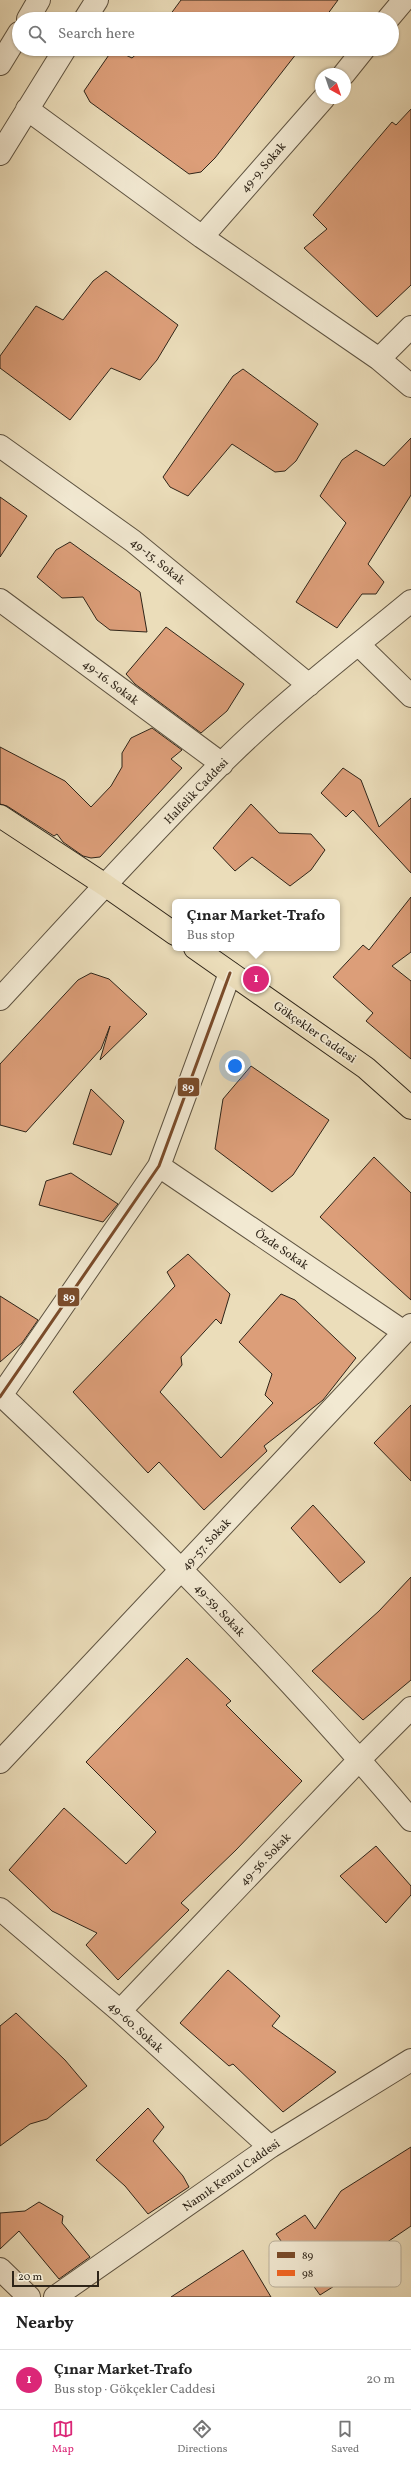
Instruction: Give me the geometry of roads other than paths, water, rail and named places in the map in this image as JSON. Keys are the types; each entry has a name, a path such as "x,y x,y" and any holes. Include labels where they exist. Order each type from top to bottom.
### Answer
{"main road":[{"path":"0,816 105,885 172,932"},
{"name":"Gökçekler Caddesi","path":"198,951 366,1068 411,1108"}],"street":[{"path":"32,12 39,0"},
{"path":"89,12 97,0"},
{"path":"394,12 404,0"},
{"path":"0,64 12,44"},
{"path":"0,154 60,56"},
{"path":"349,68 358,56"},
{"name":"49-9. Sokak","path":"202,237 319,104"},
{"path":"27,108 202,237 379,359 411,386"},
{"path":"379,359 411,327"},
{"name":"49-15. Sokak","path":"0,446 133,541 309,685"},
{"name":"49-16. Sokak","path":"0,600 222,764"},
{"name":"Halfelik Caddesi","path":"0,999 105,885 222,764 309,685 411,601"},
{"path":"358,645 411,696"},
{"path":"0,1396 159,1166 230,973"},
{"name":"Özde Sokak","path":"159,1166 408,1329"},
{"name":"49-57. Sokak","path":"0,1762 408,1329"},
{"name":"49-59. Sokak","path":"0,1396 182,1570 360,1759 411,1820"},
{"name":"49-56. Sokak","path":"120,2011 360,1759 411,1708"},
{"name":"49-60. Sokak","path":"0,1908 120,2011 270,2147"},
{"name":"Namık Kemal Caddesi","path":"56,2297 270,2147 411,2060"},
{"path":"0,2269 29,2297"}],"place":[{"name":"Çınar Market-Trafo","path":"256,979"}]}
